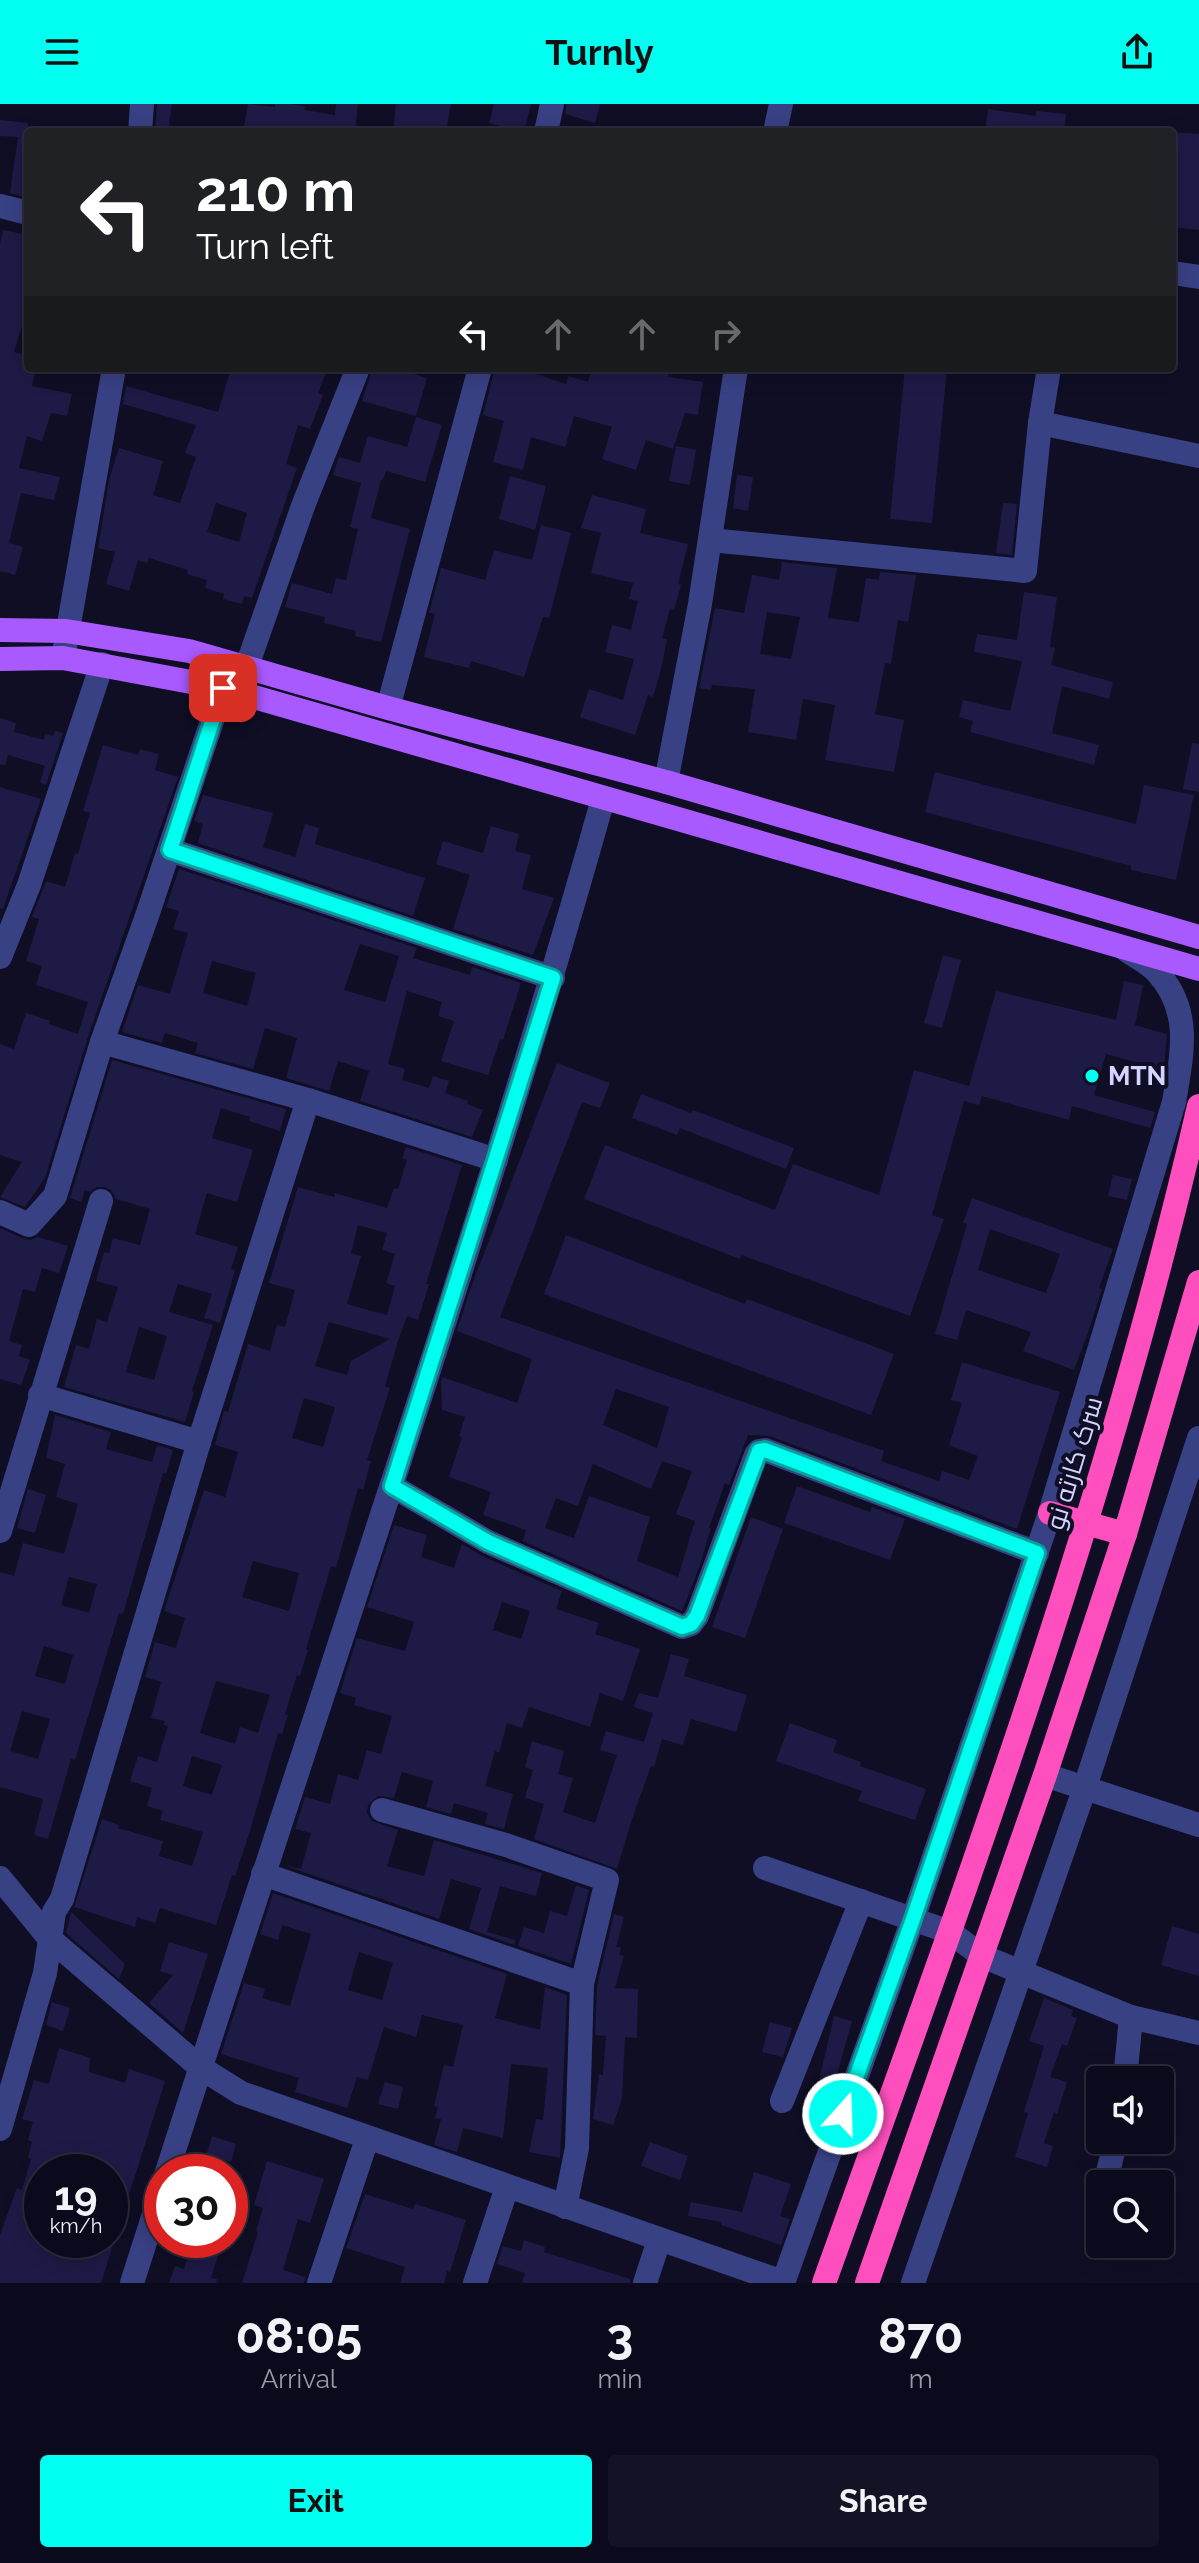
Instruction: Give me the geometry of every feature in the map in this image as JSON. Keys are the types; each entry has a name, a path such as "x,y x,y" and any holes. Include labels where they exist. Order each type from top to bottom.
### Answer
{"highway":[{"name":"سرک کارته نو","path":"824,2283 950,1932 1086,1523 1170,1232 1199,1106"},
{"path":"867,2283 1045,1775 1125,1534 1199,1282"},
{"path":"1145,1324 1183,1336"},
{"path":"1050,1513 1125,1534"}],"main road":[{"path":"0,630 66,631 189,651 666,782 1199,937"},
{"path":"0,659 63,658 223,688 1199,969"},
{"path":"1120,946 1128,918"}],"street":[{"path":"140,128 142,104"},
{"path":"547,128 552,104"},
{"path":"776,128 781,104"},
{"path":"1,210 24,213"},
{"path":"1176,274 1199,277"},
{"path":"63,658 113,372"},
{"path":"247,666 303,506 356,372"},
{"path":"388,708 479,372"},
{"path":"666,782 700,604 735,372"},
{"path":"710,540 1025,571 1048,372"},
{"path":"1040,423 1199,456"},
{"path":"0,957 29,885 102,664"},
{"path":"0,1212 29,1225 55,1196 102,1042 223,688"},
{"path":"173,2154 496,1160 553,978 603,799"},
{"path":"170,850 553,978"},
{"path":"0,1878 49,1938 201,2068 241,2093 783,2282 913,1919 1037,1553 1174,1102 1184,1040 1177,1002 1155,970 1120,946"},
{"path":"102,1042 308,1100 496,1160"},
{"path":"0,2129 45,1973 54,1912 62,1899 199,1442 308,1100"},
{"path":"0,1531 101,1201"},
{"path":"40,1395 199,1442"},
{"path":"913,2283 1084,1790 1199,1438"},
{"path":"392,1486 488,1542 682,1627 691,1624 697,1616 759,1451 765,1450 1037,1553"},
{"path":"1045,1775 1199,1825"},
{"path":"382,1810 506,1845 607,1880 582,1984 577,2148 565,2207"},
{"path":"765,1868 950,1932 982,1956 1131,2017 1199,2033"},
{"path":"263,1874 582,1984"},
{"path":"782,2101 861,1901"},
{"path":"1126,2066 1131,2017"},
{"path":"319,2283 367,2139"},
{"path":"475,2283 507,2187"},
{"path":"645,2283 659,2240"},
{"path":"132,2283 144,2245"}],"building":[{"path":"157,104 172,104 169,128 155,128"},
{"path":"248,104 305,106 304,110 335,115 336,104 358,104 355,128 244,128"},
{"path":"396,104 451,104 447,128 393,128"},
{"path":"494,104 531,104 525,128 489,123"},
{"path":"567,104 600,104 595,123 565,114"},
{"path":"988,109 1036,116 1036,111 1066,114 1064,128 986,128"},
{"path":"0,120 28,123 28,128 24,128 24,197 10,193 18,137 0,136"},
{"path":"1176,132 1199,134 1199,230 1176,227"},
{"path":"3,230 24,234 24,319 14,352 24,355 24,372 35,372 32,386 72,394 67,416 51,413 42,441 27,436 19,468 60,477 54,500 21,493 9,543 23,547 15,575 0,571 0,244"},
{"path":"230,372 326,372 318,393 323,395 310,429 298,425 286,464 297,468 252,598 244,596 242,604 223,599 224,594 205,588 207,580 187,574 188,570 149,558 147,563 138,560 129,591 106,584 115,552 98,548 109,480 119,448 163,461 153,495 180,503 196,457 185,453 196,425 123,404 126,386 218,412","holes":["216,503 247,513 239,542 207,532"]},
{"path":"372,372 407,372 427,378 416,416 362,401"},
{"path":"494,372 530,372 566,384 568,376 588,382 591,372 669,372 668,377 703,382 698,415 685,413 673,449 646,440 636,470 602,459 612,427 574,416 565,447 531,437 523,470 493,462 504,421 483,415"},
{"path":"905,372 947,372 932,523 890,519"},
{"path":"416,417 442,425 425,482 386,471 371,518 410,529 381,642 355,636 356,631 324,623 325,617 285,607 292,583 332,594 336,578 346,580 358,529 350,527 361,483 333,475 339,457 360,463 368,436 407,447"},
{"path":"676,446 696,450 690,485 669,481"},
{"path":"737,475 753,477 748,511 733,508"},
{"path":"510,476 546,486 535,530 499,519"},
{"path":"592,495 646,509 640,533 688,544 678,584 681,585 662,638 667,639 661,669 653,697 648,695 635,735 580,717 589,689 623,700 634,659 605,652 612,625 631,630 638,601 629,599 633,583 591,573 601,533 581,528"},
{"path":"1003,503 1017,504 1012,555 996,553"},
{"path":"541,525 571,533 549,618 543,617 524,677 471,661 469,668 424,657 435,614 429,613 441,568 485,580 494,550 532,560"},
{"path":"782,562 837,568 828,618 859,622 866,578 879,580 880,572 916,575 908,622 898,620 891,664 885,663 875,714 904,720 894,772 825,760 835,705 803,699 796,740 748,732 755,689 712,685 711,690 699,688 715,608 744,613 752,575 779,580","holes":["767,612 800,617 791,659 760,654"]},
{"path":"1024,592 1057,597 1050,647 1055,648 1051,665 1113,682 1109,699 1062,686 1052,733 1099,745 1094,765 970,732 973,721 959,717 963,700 1010,711 1022,661 974,652 977,634 1017,640"},
{"path":"0,718 16,723 14,732 44,740 45,734 53,736 55,731 63,733 46,785 40,783 45,766 8,755 5,765 0,764"},
{"path":"1192,743 1199,744 1199,792 1183,789"},
{"path":"103,745 138,755 140,749 159,754 155,770 178,777 88,1037 45,1178 25,1207 0,1197 22,1162 0,1155 0,1044 14,1049 26,1013 78,1034 88,1002 36,985 42,966 26,961 39,919 32,917 46,881 65,887 75,853 78,854 90,813 83,811"},
{"path":"935,772 1136,824 1144,785 1194,795 1176,880 925,812"},
{"path":"0,787 41,799 3,909 0,908"},
{"path":"203,795 273,813 263,847 295,857 305,824 319,828 315,844 425,878 413,916 198,843 203,824 194,821"},
{"path":"491,826 519,834 515,851 531,855 522,889 554,898 533,955 453,929 470,875 436,864 443,841 483,853"},
{"path":"179,869 417,948 413,958 470,975 472,967 521,983 488,1075 441,1061 454,1021 438,1016 442,1002 407,991 388,1064 405,1069 402,1080 429,1088 433,1076 449,1081 445,1093 483,1110 472,1137 360,1101 369,1071 338,1061 329,1091 286,1078 297,1038 265,1028 253,1069 195,1053 198,1043 165,1033 162,1043 122,1032 138,985 170,994 188,933 173,929 179,911 166,907","holes":["360,944 399,956 385,1002 344,990","212,961 256,973 247,1006 203,993"]},
{"path":"943,955 961,960 942,1028 924,1023"},
{"path":"1124,981 1143,985 1135,1025 1167,1034 1164,1070 1106,1054 1094,1095 1155,1112 1150,1128 1072,1106 1069,1120 982,1096 979,1105 964,1101 932,1215 944,1219 910,1316 741,1255 740,1259 584,1199 605,1145 775,1210 793,1164 879,1195 914,1070 969,1086 996,991 1116,1020"},
{"path":"112,1060 286,1109 280,1131 221,1108 212,1138 253,1150 237,1202 207,1193 195,1234 238,1247 220,1323 204,1318 212,1294 178,1284 169,1312 213,1325 185,1422 64,1387 76,1345 89,1349 97,1319 107,1322 118,1287 96,1281 104,1252 109,1253 113,1238 140,1245 150,1209 116,1199 112,1191 105,1187 97,1187 90,1192 85,1190 81,1202 70,1198","holes":["139,1327 167,1336 154,1380 126,1372"]},
{"path":"557,1063 610,1083 600,1108 582,1102 500,1317 884,1451 881,1461 939,1481 942,1471 969,1480 978,1456 949,1445 962,1403 951,1400 962,1362 1060,1392 1017,1529 770,1436 748,1435 729,1485 725,1483 699,1568 682,1611 523,1541 526,1530 483,1515 491,1492 449,1477 465,1417 442,1410 442,1377 517,1403 532,1359 457,1331","holes":["616,1389 669,1407 657,1448 603,1425","662,1461 692,1471 676,1514 695,1521 678,1577 637,1561 650,1517 589,1496 574,1538 545,1528 556,1498 578,1506 593,1464 651,1489"]},
{"path":"641,1094 794,1148 786,1169 680,1128 677,1135 632,1118"},
{"path":"406,1147 462,1165 418,1320 407,1316 398,1341 385,1386 390,1388 367,1460 371,1461 363,1490 358,1488 336,1568 331,1566 300,1676 297,1675 285,1714 288,1715 282,1734 278,1733 250,1831 216,1925 160,1908 155,1923 137,1917 135,1927 74,1907 102,1819 119,1825 118,1828 163,1841 159,1856 192,1866 203,1832 160,1820 163,1811 147,1806 152,1788 130,1781 138,1756 157,1762 168,1726 163,1725 165,1721 151,1718 161,1682 145,1677 155,1642 176,1648 185,1618 164,1611 204,1490 225,1497 238,1452 215,1445 248,1344 270,1351 277,1325 285,1327 295,1290 269,1283 298,1187 334,1197 335,1193 387,1208 394,1188 398,1189 407,1160 402,1158","holes":["358,1225 387,1233 382,1250 395,1254 386,1283 395,1286 387,1315 347,1304 361,1256 351,1253","329,1322 390,1339 351,1361 347,1375 315,1366","304,1398 335,1407 323,1447 292,1438","253,1561 299,1573 289,1611 242,1597","216,1681 270,1695 258,1733 240,1727 235,1744 200,1733","192,1756 222,1765 212,1795 183,1786"]},
{"path":"1113,1175 1132,1179 1127,1200 1108,1196"},
{"path":"972,1198 1113,1249 1074,1370 1023,1351 1031,1332 966,1310 957,1340 935,1334 967,1224 963,1223","holes":["990,1229 1060,1254 1046,1293 978,1270"]},
{"path":"0,1228 24,1239 38,1237 68,1246 59,1273 42,1268 35,1292 23,1289 9,1341 22,1345 19,1356 30,1360 21,1385 0,1379"},
{"path":"566,1235 745,1304 747,1299 894,1354 871,1415 544,1294"},
{"path":"55,1415 111,1432 106,1449 152,1462 157,1445 173,1450 166,1474 163,1473 123,1614 119,1613 75,1760 71,1759 48,1839 34,1835 43,1799 0,1787 0,1572 14,1576 23,1543 64,1554 78,1504 56,1497 65,1464 46,1458","holes":["69,1577 97,1584 89,1613 61,1605","44,1646 73,1655 65,1684 35,1676","22,1711 50,1719 38,1759 10,1751"]},
{"path":"797,1486 870,1512 872,1507 905,1519 890,1560 784,1523"},
{"path":"28,1489 46,1495 35,1533 17,1528"},
{"path":"751,1517 783,1529 745,1638 712,1627"},
{"path":"394,1525 427,1535 421,1557 454,1568 462,1544 562,1591 556,1609 599,1623 595,1634 640,1649 623,1701 600,1693 590,1727 529,1707 522,1728 507,1723 485,1786 513,1794 504,1829 485,1824 488,1813 454,1803 451,1814 426,1807 433,1781 402,1772 394,1798 378,1796 368,1805 367,1813 372,1821 398,1830 387,1866 424,1876 434,1840 542,1873 536,1896 500,1886 487,1932 515,1940 514,1945 469,1929 481,1888 451,1879 439,1919 283,1865 301,1869 311,1833 295,1829 305,1797 330,1804 338,1774 358,1780 367,1750 381,1754 392,1716 354,1705 356,1698 340,1693 357,1638 405,1651 414,1622 367,1607","holes":["502,1602 530,1611 521,1639 493,1630"]},
{"path":"671,1654 689,1659 684,1676 747,1695 736,1732 691,1719 683,1745 662,1739 617,1869 534,1839 544,1804 525,1798 533,1770 525,1767 532,1741 564,1751 558,1774 573,1778 563,1812 595,1823 617,1755 600,1750 606,1731 644,1742 653,1713 634,1707 639,1693 658,1698"},
{"path":"790,1723 837,1740 833,1752 861,1762 860,1766 926,1789 915,1820 858,1801 862,1791 776,1761"},
{"path":"576,1885 589,1890 571,1964 518,1946 524,1927 544,1933 550,1911 567,1916"},
{"path":"273,1893 507,1974 495,2018 540,2030 545,1987 567,1995 560,2158 529,2152 536,2119 543,2120 548,2068 511,2064 503,2138 463,2128 457,2152 434,2145 441,2119 435,2118 438,2107 434,2106 444,2065 453,2067 463,2025 422,2015 416,2037 384,2027 368,2080 357,2077 347,2108 295,2092 299,2078 221,2054 244,1983 265,1989 262,1998 290,2006 311,1934 282,1925 278,1940 260,1934","holes":["359,1952 393,1963 382,2000 348,1990"]},
{"path":"71,1912 125,1964 119,1979 66,1933"},
{"path":"614,1914 624,1917 616,1947 621,1948 619,1955 624,1956 615,1988 638,1989 637,2038 625,2037 622,2099 613,2125 593,2119 599,2074 603,2075 606,2036 595,2035 597,1986"},
{"path":"1172,1926 1199,1934 1199,1976 1161,1965"},
{"path":"169,1942 208,1954 183,2033 149,2003 173,1975 160,1971"},
{"path":"1044,1998 1073,2010 1071,2016 1077,2018 1067,2046 1062,2044 1050,2077 1067,2082 1044,2143 1053,2146 1047,2167 1015,2157 1028,2113 1024,2112 1044,2046 1029,2041"},
{"path":"52,2002 70,2008 63,2031 46,2025"},
{"path":"834,2016 852,2021 823,2125 804,2119 810,2101 814,2102"},
{"path":"770,2022 792,2028 783,2057 762,2052"},
{"path":"59,2048 90,2058 89,2072 125,2083 129,2069 165,2081 128,2198 128,2154 29,2154 32,2142 28,2140 33,2122 22,2119 34,2080 49,2084"},
{"path":"385,2082 403,2087 398,2109 378,2104"},
{"path":"212,2136 236,2144 233,2154 207,2154"},
{"path":"650,2142 688,2156 680,2180 641,2166"},
{"path":"267,2161 324,2179 310,2223 298,2219 283,2270 305,2277 304,2283 242,2283 263,2208 254,2205"},
{"path":"754,2172 791,2184 780,2216 790,2219 781,2245 721,2225 722,2222 688,2216 691,2202 742,2212"},
{"path":"24,2183 24,2258 109,2258 101,2283 0,2283 0,2235 17,2188 22,2190"},
{"path":"365,2194 413,2209 415,2204 466,2220 444,2283 400,2283 405,2267 346,2248"},
{"path":"524,2240 545,2247 544,2252 630,2279 630,2283 522,2283 525,2273 497,2264 503,2246 521,2251"},
{"path":"187,2258 217,2258 211,2278 217,2279 216,2283 169,2283 175,2266 184,2269"}],"place":[{"name":"MTN","path":"1092,1076"}],"route":[{"path":"223,688 170,850 553,978 392,1486 488,1542 682,1627 691,1624 697,1616 759,1451 765,1450 1037,1553 913,1919 843,2114"}]}
